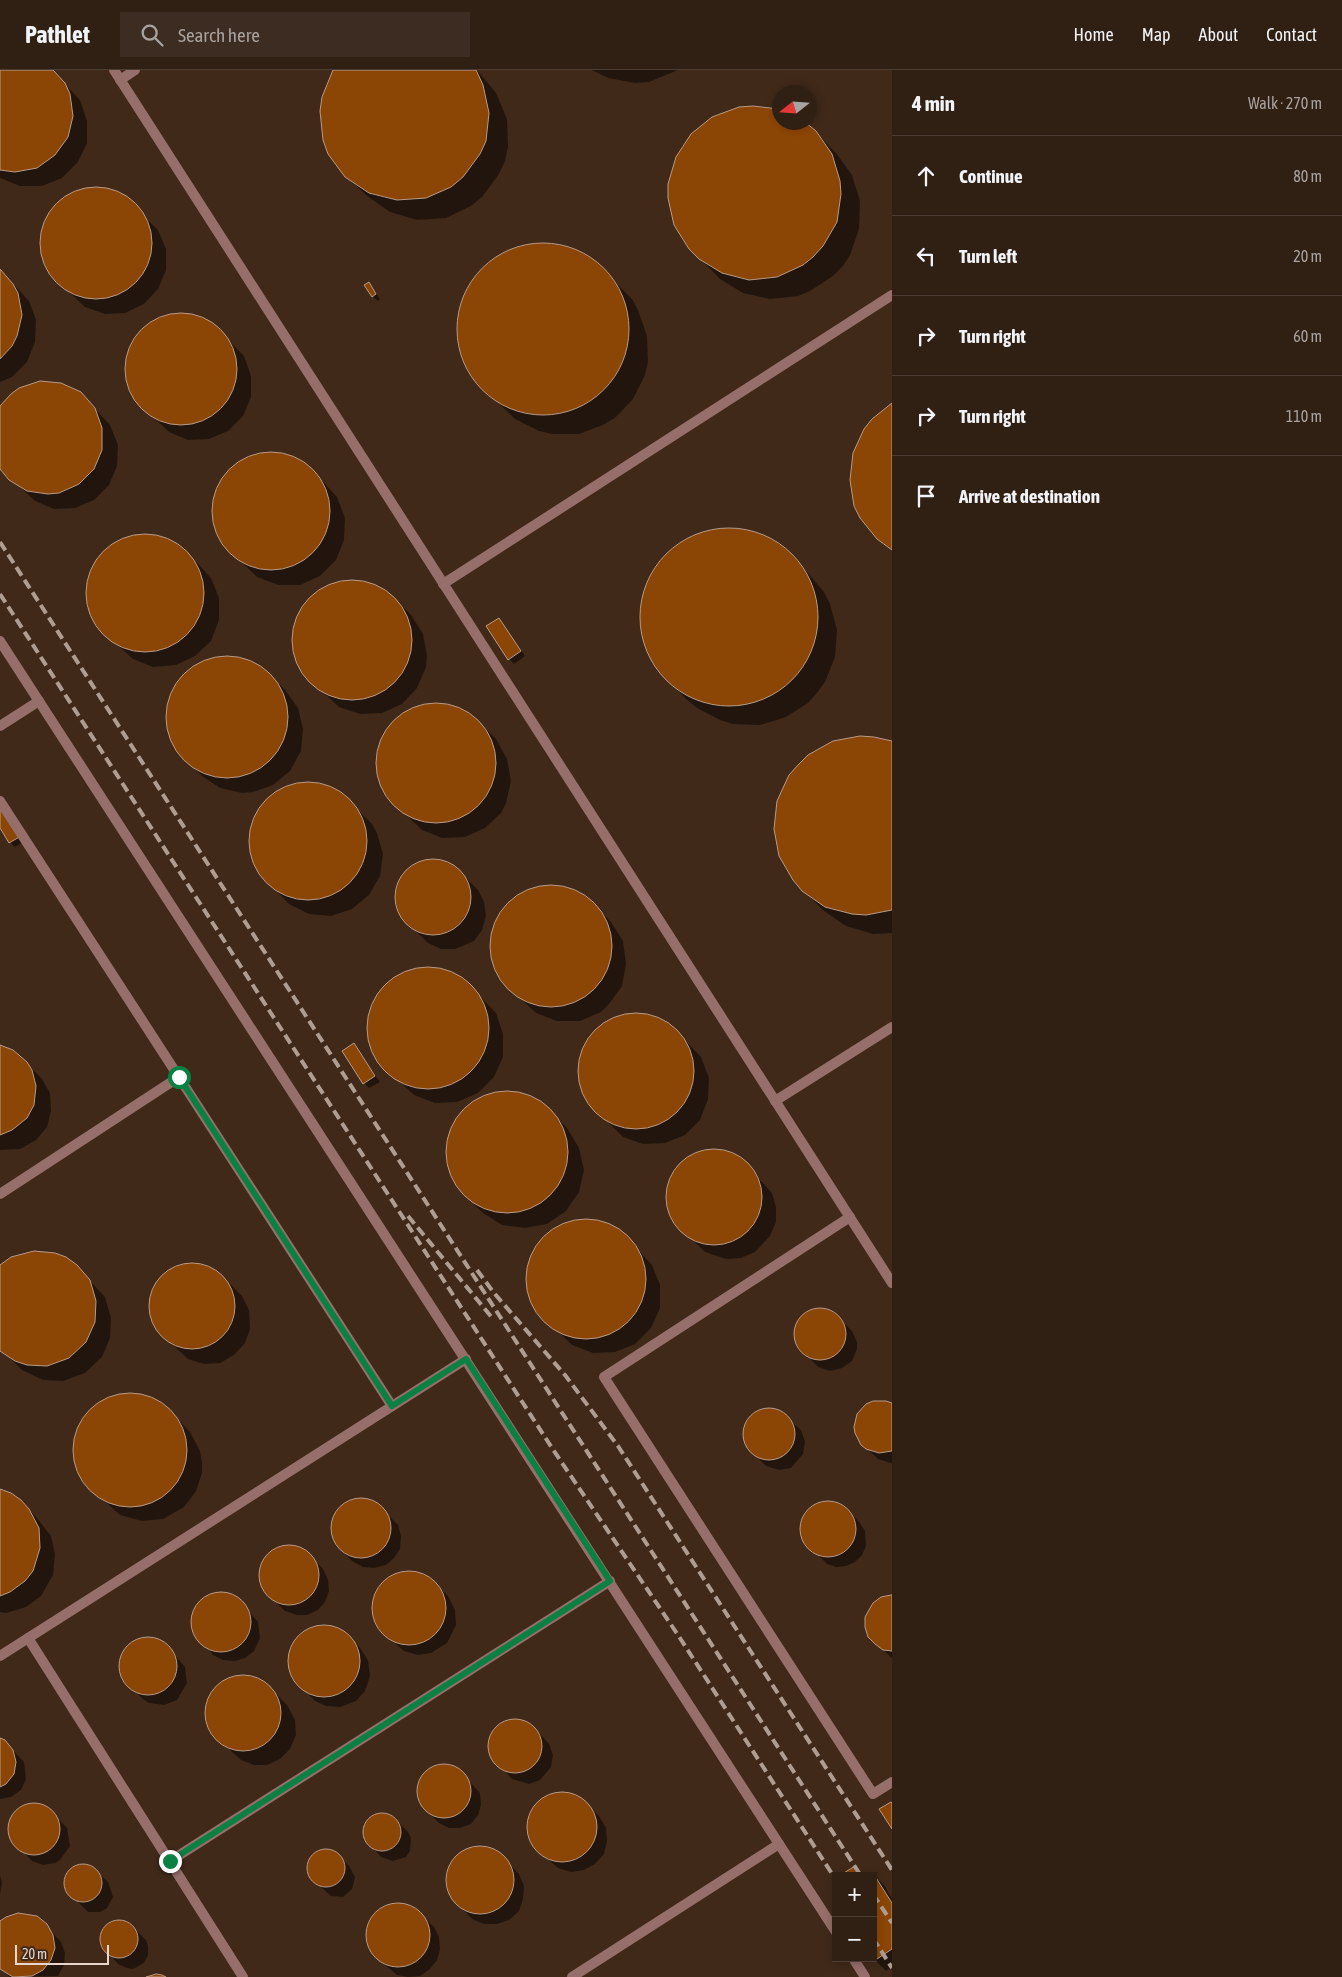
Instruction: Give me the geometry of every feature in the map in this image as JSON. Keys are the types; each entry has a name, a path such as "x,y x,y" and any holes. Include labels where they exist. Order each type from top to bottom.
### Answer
{"lane":[{"path":"114,70 892,1283"},
{"path":"120,80 135,70"},
{"path":"443,584 892,295"},
{"path":"0,641 832,1926"},
{"path":"0,726 39,701"},
{"path":"0,801 392,1406"},
{"path":"775,1102 892,1027"},
{"path":"0,1194 179,1077"},
{"path":"850,1217 604,1377 873,1794 892,1782"},
{"path":"0,1656 466,1359"},
{"path":"170,1861 610,1581"},
{"path":"28,1638 243,1977"},
{"path":"572,1977 778,1844"},
{"path":"856,1962 865,1977"}],"building":[{"path":"0,70 53,70 65,83 70,94 73,116 68,137 55,155 37,168 15,172 0,170"},
{"path":"333,70 476,70 483,85 489,113 486,141 480,154 463,177 451,187 426,198 397,200 369,193 345,177 328,154 323,140 320,111 322,97"},
{"path":"753,106 772,108 772,130 815,130 832,154 840,181 841,194 837,222 823,246 803,265 777,277 749,280 722,273 699,259 689,249 674,225 668,198 668,184 676,157 691,134 712,117 739,107"},
{"path":"96,187 117,191 135,204 148,222 152,243 148,264 135,282 117,295 96,299 75,295 57,282 44,264 40,243 44,222 57,204 75,191"},
{"path":"543,243 560,245 576,250 604,268 622,296 627,312 629,329 627,346 622,362 604,390 576,408 560,413 543,415 526,413 510,408 482,390 464,362 459,346 457,329 459,312 464,296 482,268 510,250 526,245"},
{"path":"0,269 18,293 22,315 17,336 12,346 0,359"},
{"path":"369,282 376,294 372,297 364,285"},
{"path":"181,313 203,317 221,329 233,347 237,369 233,391 221,409 203,421 181,425 159,421 141,409 129,391 125,369 129,347 141,329 159,317"},
{"path":"40,381 61,383 81,392 95,408 102,428 102,450 94,469 79,484 59,493 48,494 27,491 9,480 0,469 0,406 19,388"},
{"path":"892,403 892,550 877,539 860,518 854,506 850,480 853,453 864,429 872,419"},
{"path":"271,452 294,456 313,469 326,488 330,511 326,534 313,553 294,566 271,570 248,566 229,553 216,534 212,511 216,488 229,469 248,456"},
{"path":"729,528 763,535 778,543 792,554 803,568 811,583 818,617 811,651 803,666 792,680 778,691 763,699 729,706 695,699 680,691 666,680 655,666 647,651 640,617 647,583 655,568 666,554 680,543 695,535"},
{"path":"145,534 168,538 187,551 200,570 204,593 200,616 187,635 168,648 145,652 122,648 103,635 90,616 86,593 90,570 103,551 122,538"},
{"path":"352,580 364,581 375,585 385,590 394,598 402,607 407,617 411,628 411,652 407,663 402,673 394,682 385,690 375,695 364,699 352,700 340,699 329,695 319,690 310,682 302,673 297,663 293,652 292,640 293,628 297,617 302,607 310,598 319,590 329,585 340,581"},
{"path":"499,618 521,651 508,660 486,626"},
{"path":"227,656 239,657 250,661 261,666 270,674 278,683 283,694 287,705 287,729 283,740 278,751 270,760 261,768 250,773 239,777 227,778 215,777 204,773 193,768 184,760 176,751 171,740 167,729 166,717 167,705 171,694 176,683 184,674 193,666 204,661 215,657"},
{"path":"436,703 459,707 479,720 492,740 496,763 492,786 479,806 459,819 436,823 413,819 393,806 380,786 376,763 380,740 393,720 413,707"},
{"path":"860,736 892,741 892,910 866,915 852,914 825,907 802,891 779,856 774,829 777,801 789,775 798,765 808,755 833,741"},
{"path":"308,782 331,786 350,799 363,818 367,841 363,864 350,883 331,896 308,900 285,896 266,883 253,864 249,841 253,818 266,799 285,786"},
{"path":"4,808 21,836 9,843 0,828 0,811"},
{"path":"433,859 447,862 460,870 468,883 471,897 468,911 460,924 447,932 433,935 419,932 406,924 398,911 395,897 398,883 406,870 419,862"},
{"path":"551,885 563,886 574,890 594,903 607,923 611,934 611,958 607,969 594,989 574,1002 563,1006 551,1007 539,1006 528,1002 508,989 495,969 491,958 490,946 491,934 495,923 508,903 528,890 539,886"},
{"path":"428,967 440,968 451,972 462,977 471,985 479,994 484,1005 488,1016 488,1040 484,1051 479,1062 471,1071 462,1079 451,1084 440,1088 428,1089 416,1088 405,1084 394,1079 385,1071 377,1062 372,1051 368,1040 367,1028 368,1016 372,1005 377,994 385,985 394,977 405,972 416,968"},
{"path":"636,1013 658,1017 668,1022 677,1030 685,1039 690,1049 694,1071 690,1093 685,1103 677,1112 668,1120 658,1125 636,1129 614,1125 604,1120 595,1112 587,1103 582,1093 578,1071 582,1049 587,1039 595,1030 604,1022 614,1017"},
{"path":"354,1043 375,1076 363,1084 342,1051"},
{"path":"0,1045 13,1050 27,1062 32,1070 36,1086 34,1105 27,1118 12,1130 0,1135"},
{"path":"507,1091 519,1092 530,1096 541,1101 550,1109 558,1118 563,1129 567,1140 567,1164 563,1175 558,1186 550,1195 541,1203 530,1208 519,1212 507,1213 495,1212 484,1208 473,1203 464,1195 456,1186 451,1175 447,1164 446,1152 447,1140 451,1129 456,1118 464,1109 473,1101 484,1096 495,1092"},
{"path":"714,1149 732,1153 748,1163 758,1179 762,1197 758,1215 748,1231 732,1241 714,1245 696,1241 680,1231 670,1215 666,1197 670,1179 680,1163 696,1153"},
{"path":"586,1219 609,1224 628,1237 641,1256 646,1279 641,1302 628,1321 609,1334 586,1339 563,1334 544,1321 531,1302 526,1279 531,1256 544,1237 563,1224"},
{"path":"34,1251 55,1253 66,1257 77,1265 90,1280 96,1301 95,1322 86,1342 69,1358 47,1366 27,1365 15,1361 0,1351 0,1265 11,1257"},
{"path":"184,1263 200,1263 209,1266 223,1275 232,1289 235,1306 232,1323 223,1337 209,1346 200,1349 184,1349 168,1342 156,1330 149,1314 149,1298 156,1282 168,1270"},
{"path":"815,1308 825,1308 839,1315 846,1329 846,1339 839,1353 825,1360 815,1360 805,1356 798,1349 794,1339 794,1329 798,1319 805,1312"},
{"path":"130,1393 152,1398 170,1410 182,1428 187,1450 182,1472 170,1490 152,1502 130,1507 108,1502 90,1490 78,1472 73,1450 78,1428 90,1410 108,1398"},
{"path":"873,1401 892,1403 892,1451 879,1453 866,1449 861,1445 855,1433 854,1427 857,1414 866,1404"},
{"path":"764,1408 774,1408 788,1415 795,1429 795,1439 788,1453 774,1460 764,1460 754,1456 747,1449 743,1439 743,1429 747,1419 754,1412"},
{"path":"0,1489 11,1493 29,1509 39,1528 40,1548 33,1571 25,1581 10,1592 0,1596"},
{"path":"355,1498 367,1498 378,1503 386,1511 391,1522 389,1540 378,1553 367,1558 355,1558 344,1553 336,1545 331,1534 331,1522 336,1511 344,1503"},
{"path":"828,1501 839,1503 848,1509 854,1518 856,1529 854,1540 848,1549 839,1555 828,1557 817,1555 808,1549 802,1540 800,1529 802,1518 808,1509 817,1503"},
{"path":"289,1545 306,1550 314,1558 319,1575 314,1592 306,1600 289,1605 272,1600 264,1592 259,1575 264,1558 272,1550"},
{"path":"409,1571 430,1577 440,1587 446,1608 440,1629 430,1639 409,1645 388,1639 378,1629 372,1608 378,1587 388,1577"},
{"path":"221,1592 237,1597 242,1601 246,1606 251,1622 246,1638 242,1643 237,1647 221,1652 205,1647 200,1643 196,1638 191,1622 196,1606 200,1601 205,1597"},
{"path":"892,1595 892,1651 883,1650 868,1637 865,1617 873,1603 881,1597"},
{"path":"324,1625 344,1631 354,1641 360,1661 354,1681 344,1691 324,1697 304,1691 294,1681 288,1661 294,1641 304,1631"},
{"path":"148,1637 159,1639 172,1650 177,1666 175,1677 164,1690 148,1695 137,1693 124,1682 119,1666 121,1655 132,1642"},
{"path":"243,1675 257,1678 270,1686 278,1699 281,1713 278,1727 270,1740 257,1748 243,1751 229,1748 216,1740 208,1727 205,1713 208,1699 216,1686 229,1678"},
{"path":"510,1719 520,1719 530,1723 538,1731 542,1746 538,1761 530,1769 520,1773 510,1773 500,1769 492,1761 488,1751 488,1741 492,1731 500,1723"},
{"path":"0,1738 5,1740 13,1750 16,1762 14,1774 6,1784 0,1787"},
{"path":"439,1764 449,1764 459,1768 467,1776 471,1791 467,1806 459,1814 449,1818 439,1818 429,1814 421,1806 417,1796 417,1786 421,1776 429,1768"},
{"path":"562,1792 575,1795 587,1802 594,1814 597,1827 594,1840 587,1852 575,1859 562,1862 549,1859 537,1852 530,1840 527,1827 530,1814 537,1802 549,1795"},
{"path":"34,1803 48,1807 56,1815 60,1829 56,1843 48,1851 34,1855 20,1851 12,1843 8,1829 12,1815 20,1807"},
{"path":"892,1803 892,1829 879,1809"},
{"path":"382,1813 396,1818 401,1832 396,1846 382,1851 368,1846 363,1832 368,1818"},
{"path":"487,1846 499,1852 508,1861 514,1873 512,1893 504,1904 487,1914 473,1914 456,1904 448,1893 446,1873 456,1856 467,1848"},
{"path":"326,1849 340,1854 345,1868 340,1882 326,1887 312,1882 307,1868 312,1854"},
{"path":"83,1864 97,1869 102,1883 97,1897 83,1902 69,1897 64,1883 69,1869"},
{"path":"855,1866 859,1872 845,1872"},
{"path":"877,1879 892,1903 892,1949 877,1959"},
{"path":"398,1903 410,1905 421,1912 428,1923 430,1935 428,1947 421,1958 410,1965 398,1967 386,1965 375,1958 368,1947 366,1935 368,1923 375,1912 386,1905"},
{"path":"18,1913 37,1916 47,1924 53,1935 55,1948 51,1960 43,1970 32,1976 13,1977 0,1969 0,1921"},
{"path":"119,1920 133,1925 138,1939 133,1953 119,1958 105,1953 100,1939 105,1925"},
{"path":"156,1974 166,1977 146,1977"}],"railway":[{"path":"0,542 858,1872"},
{"path":"0,594 552,1448 678,1635 832,1874"},
{"path":"408,1216 494,1320"},
{"path":"477,1270 494,1293 565,1375 618,1446 892,1870"},
{"path":"877,1900 892,1923"},
{"path":"877,1944 892,1968"}],"route":[{"path":"170,1861 610,1581 466,1359 392,1406 179,1077"}]}
